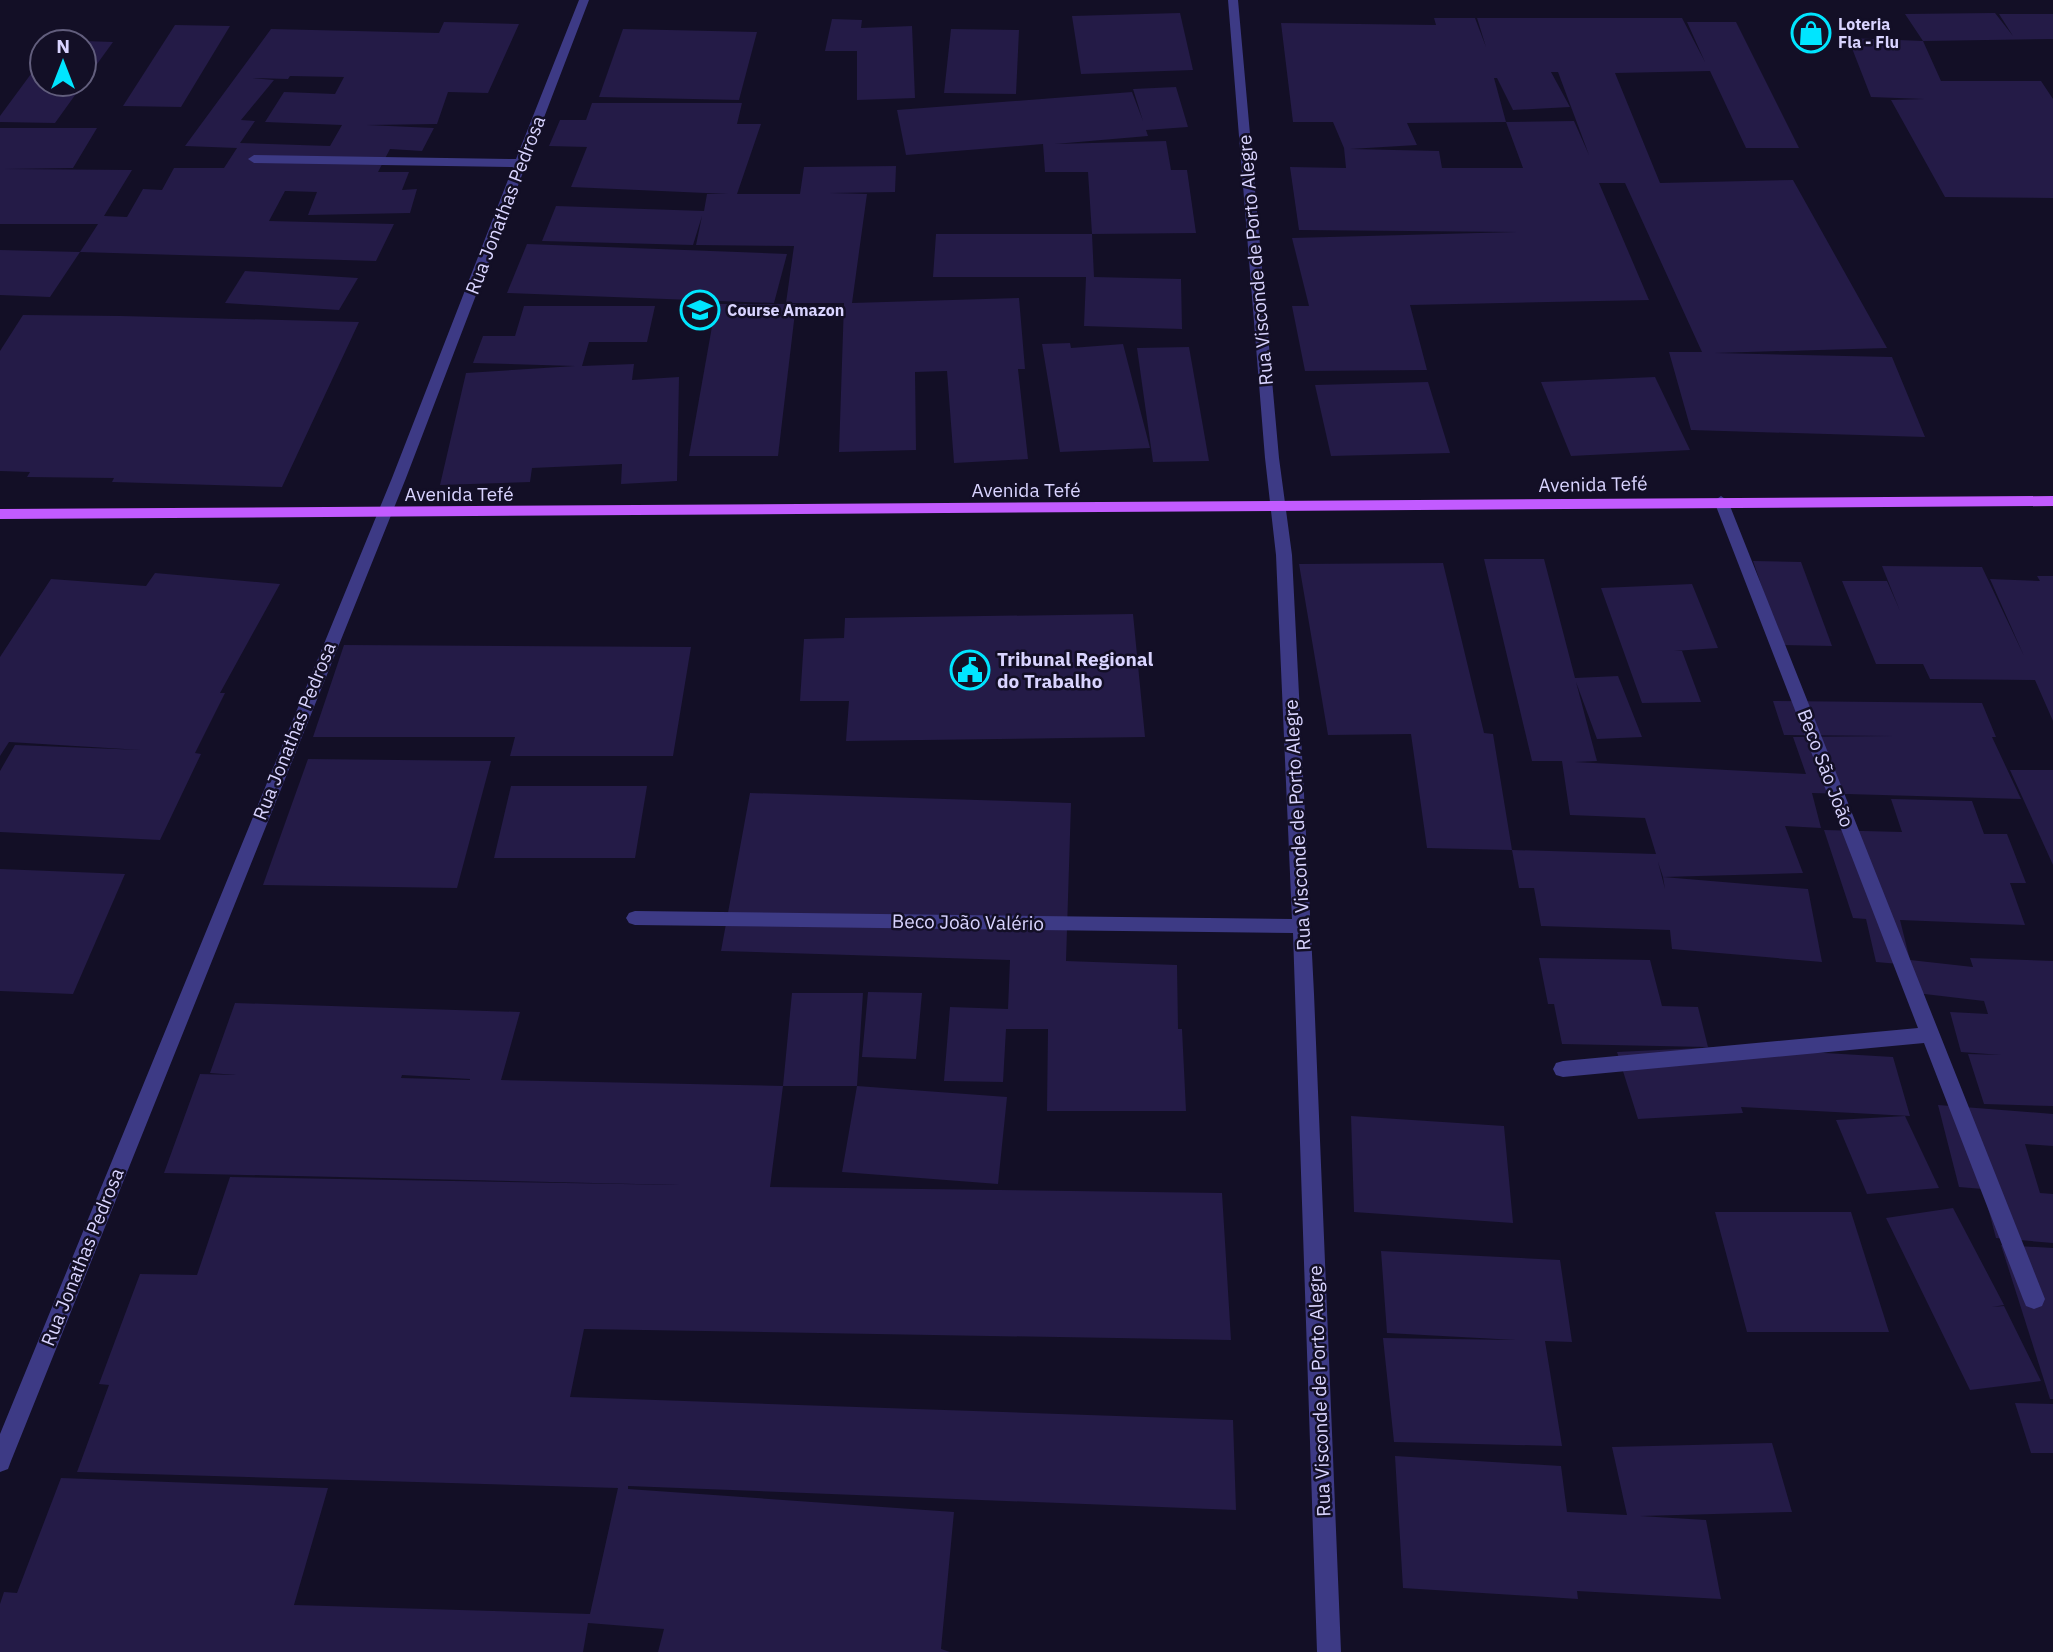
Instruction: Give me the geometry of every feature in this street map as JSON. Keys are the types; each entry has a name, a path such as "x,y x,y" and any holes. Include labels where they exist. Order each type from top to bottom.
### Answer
{"main road":[{"name":"Avenida Tefé","path":"0,514 384,514 1721,501 2053,501"}],"street":[{"name":"Rua Jonathas Pedrosa","path":"0,1461 384,514 584,0"},
{"name":"Rua Visconde de Porto Alegre","path":"1233,0 1272,458 1279,507 1300,926 1329,1652"},
{"path":"254,159 522,163"},
{"name":"Beco São João","path":"1721,501 2034,1299"},
{"name":"Beco João Valério","path":"635,918 1300,926"},
{"path":"1563,1069 1930,1035"}],"building":[{"path":"1180,13 1193,70 1081,74 1072,16"},
{"path":"1995,13 2013,36 1999,14 2053,14 2053,39 1923,41 1905,14"},
{"path":"1434,18 1475,18 1486,47 1477,18 1682,18 1705,62 1687,22 1736,22 1799,148 1746,148 1710,71 1615,73 1660,183 1793,180 1887,348 1715,353 1892,357 1925,437 1691,430 1669,352 1702,352 1625,183 1599,183 1649,300 1410,305 1427,370 1305,371 1292,306 1309,306 1292,238 1516,232 1299,230 1290,167 1346,168 1344,148 1333,122 1293,122 1281,23 1436,25","holes":["1551,72 1558,72 1589,155 1574,121 1506,122 1494,78 1497,78 1513,110 1570,107","1506,122 1523,168 1442,168 1439,151 1350,149 1417,145 1407,123"]},
{"path":"832,19 862,20 861,28 912,26 915,98 857,100 857,51 825,51"},
{"path":"444,22 519,24 488,93 448,92 437,124 367,125 434,128 422,151 390,149 378,172 409,172 402,190 417,189 410,213 308,215 317,192 285,191 269,221 394,224 376,261 80,252 98,224 0,224 0,128 97,128 73,168 5,169 132,170 104,216 127,217 143,189 162,190 174,168 224,168 237,148 185,146 271,29 439,33","holes":["344,77 335,94 284,92 265,122 342,125 330,146 240,143 255,121 241,120 274,80 252,78"]},
{"path":"175,25 230,26 181,107 123,106"},
{"path":"623,29 757,32 739,100 599,97"},
{"path":"951,29 1019,30 1016,94 944,93"},
{"path":"1848,38 1923,41 1941,81 2041,81 2053,99 2053,198 1945,197 1891,100 1924,99 1871,97"},
{"path":"98,41 113,42 98,63"},
{"path":"28,78 28,98 73,98 55,123 0,122 0,116"},
{"path":"1176,87 1188,127 1146,130 1148,136 1055,144 1166,141 1171,170 1187,170 1196,233 1092,234 1088,172 1045,172 1043,144 906,155 897,110 1132,92 1143,121 1133,89"},
{"path":"592,103 742,103 737,124 761,124 737,194 800,194 804,167 896,166 895,192 830,193 867,194 852,303 1019,298 1025,369 1018,369 1028,459 954,463 947,371 915,372 916,450 839,452 844,303 786,303 794,246 696,245 702,216 693,245 542,241 556,206 704,211 707,194 728,194 571,187 587,147 549,146 560,120 586,120"},
{"path":"936,234 1092,234 1094,277 1181,279 1182,329 1084,326 1086,277 933,277"},
{"path":"527,244 787,254 774,303 507,293"},
{"path":"0,250 80,252 50,297 0,295"},
{"path":"245,271 358,278 339,310 225,303"},
{"path":"716,304 796,304 778,456 689,456"},
{"path":"524,306 655,306 647,342 589,342 582,366 634,364 632,380 679,377 677,481 621,484 622,464 532,468 530,482 440,485 466,373 575,366 473,363 483,336 515,336"},
{"path":"23,315 359,322 282,487 112,482 114,478 27,477 30,472 0,471 0,351"},
{"path":"1070,343 1071,348 1123,344 1150,448 1060,452 1042,344"},
{"path":"1189,347 1209,461 1153,462 1137,348"},
{"path":"1655,377 1690,450 1571,456 1541,382"},
{"path":"1428,382 1450,453 1331,456 1315,385"},
{"path":"1484,559 1544,559 1575,678 1618,676 1642,737 1597,739 1576,682 1597,761 1575,762 1806,774 1793,737 1892,736 1784,735 1773,701 1982,703 1996,737 1992,737 2021,799 1812,793 1821,828 1785,826 1803,873 1663,877 1808,889 1822,962 1672,949 1670,930 1541,926 1534,888 1519,888 1512,850 1656,854 1645,818 1570,815 1562,761 1532,761"},
{"path":"1753,561 1801,562 1832,646 1782,645"},
{"path":"1443,563 1484,733 1493,734 1512,850 1427,848 1411,734 1328,735 1299,564"},
{"path":"1882,566 1982,567 2024,656 1990,579 2040,581 2037,576 2053,576 2053,721 2035,680 1930,679 1923,664 1876,664 1842,581 1887,581 1900,611"},
{"path":"155,573 280,584 220,693 225,693 195,753 201,754 160,840 0,832 0,771 15,745 141,750 9,742 0,756 0,657 51,579 146,586"},
{"path":"1692,584 1718,648 1674,651 1682,651 1701,702 1642,703 1601,588"},
{"name":"Tribunal Regional do Trabalho","path":"1133,614 1145,737 846,741 849,701 800,701 804,639 844,638 845,618"},
{"path":"344,645 691,647 673,756 510,756 515,737 313,737"},
{"path":"308,759 491,761 457,888 263,885"},
{"path":"2010,770 2053,770 2053,865"},
{"path":"511,786 647,786 635,858 494,858"},
{"path":"750,793 1071,803 1066,961 1177,965 1178,1029 1182,1029 1186,1111 1047,1111 1048,1029 1006,1029 1003,1082 944,1081 950,1007 1008,1009 1010,960 721,951"},
{"path":"1891,799 1972,801 1984,834 2007,834 2026,883 2010,883 2025,925 1900,920 1910,960 1973,967 1970,958 2053,961 2053,1106 1984,1104 1968,1054 2001,1055 1961,1052 1950,1012 1988,1014 1984,1001 1916,993 1911,965 1876,962 1866,919 1853,918 1824,830 1902,832"},
{"path":"0,869 125,874 73,994 0,991"},
{"path":"1539,958 1650,960 1662,1006 1698,1007 1708,1047 1562,1044 1554,1004 1548,1004"},
{"path":"868,992 922,993 916,1059 862,1057"},
{"path":"792,993 863,993 857,1086 783,1086"},
{"path":"235,1003 520,1012 501,1080 783,1086 770,1187 1222,1193 1231,1340 584,1329 570,1397 1233,1420 1236,1510 628,1486 628,1489 954,1512 941,1649 950,1652 658,1652 664,1629 588,1623 583,1652 0,1652 0,1604 4,1592 17,1593 61,1478 328,1488 294,1605 590,1614 618,1488 77,1472 109,1385 99,1384 140,1274 197,1275 230,1177 679,1185 164,1173 200,1074 236,1075 210,1073","holes":["402,1075 470,1080 401,1078"]},
{"path":"1720,1047 1893,1057 1910,1116 1741,1107 1743,1113 1638,1119 1617,1052"},
{"path":"857,1086 1007,1097 998,1184 842,1172"},
{"path":"1938,1105 2053,1114 2053,1146 2025,1144 2040,1193 2053,1194 2053,1243 1996,1238 1983,1189 1959,1187"},
{"path":"1351,1116 1504,1126 1513,1223 1354,1212"},
{"path":"1905,1116 1939,1188 1867,1194 1836,1120"},
{"path":"1953,1208 2004,1305 1992,1307 2004,1306 2041,1381 1970,1390 1886,1218"},
{"path":"1715,1212 1851,1212 1889,1332 1747,1332"},
{"path":"2001,1245 2053,1248 2053,1399 2050,1399"},
{"path":"1381,1251 1560,1260 1572,1342 1545,1341 1562,1446 1394,1442 1383,1338 1516,1340 1387,1333"},
{"path":"2015,1403 2053,1404 2053,1453 2031,1453"},
{"path":"1772,1443 1792,1512 1640,1516 1706,1520 1721,1599 1577,1591 1578,1599 1403,1588 1395,1456 1561,1466 1567,1512 1627,1515 1612,1447"}],"place":[{"name":"Loteria Fla - Flu","path":"1811,33"},
{"name":"Course Amazon","path":"700,310"},
{"name":"Tribunal Regional do Trabalho","path":"970,670"}]}
